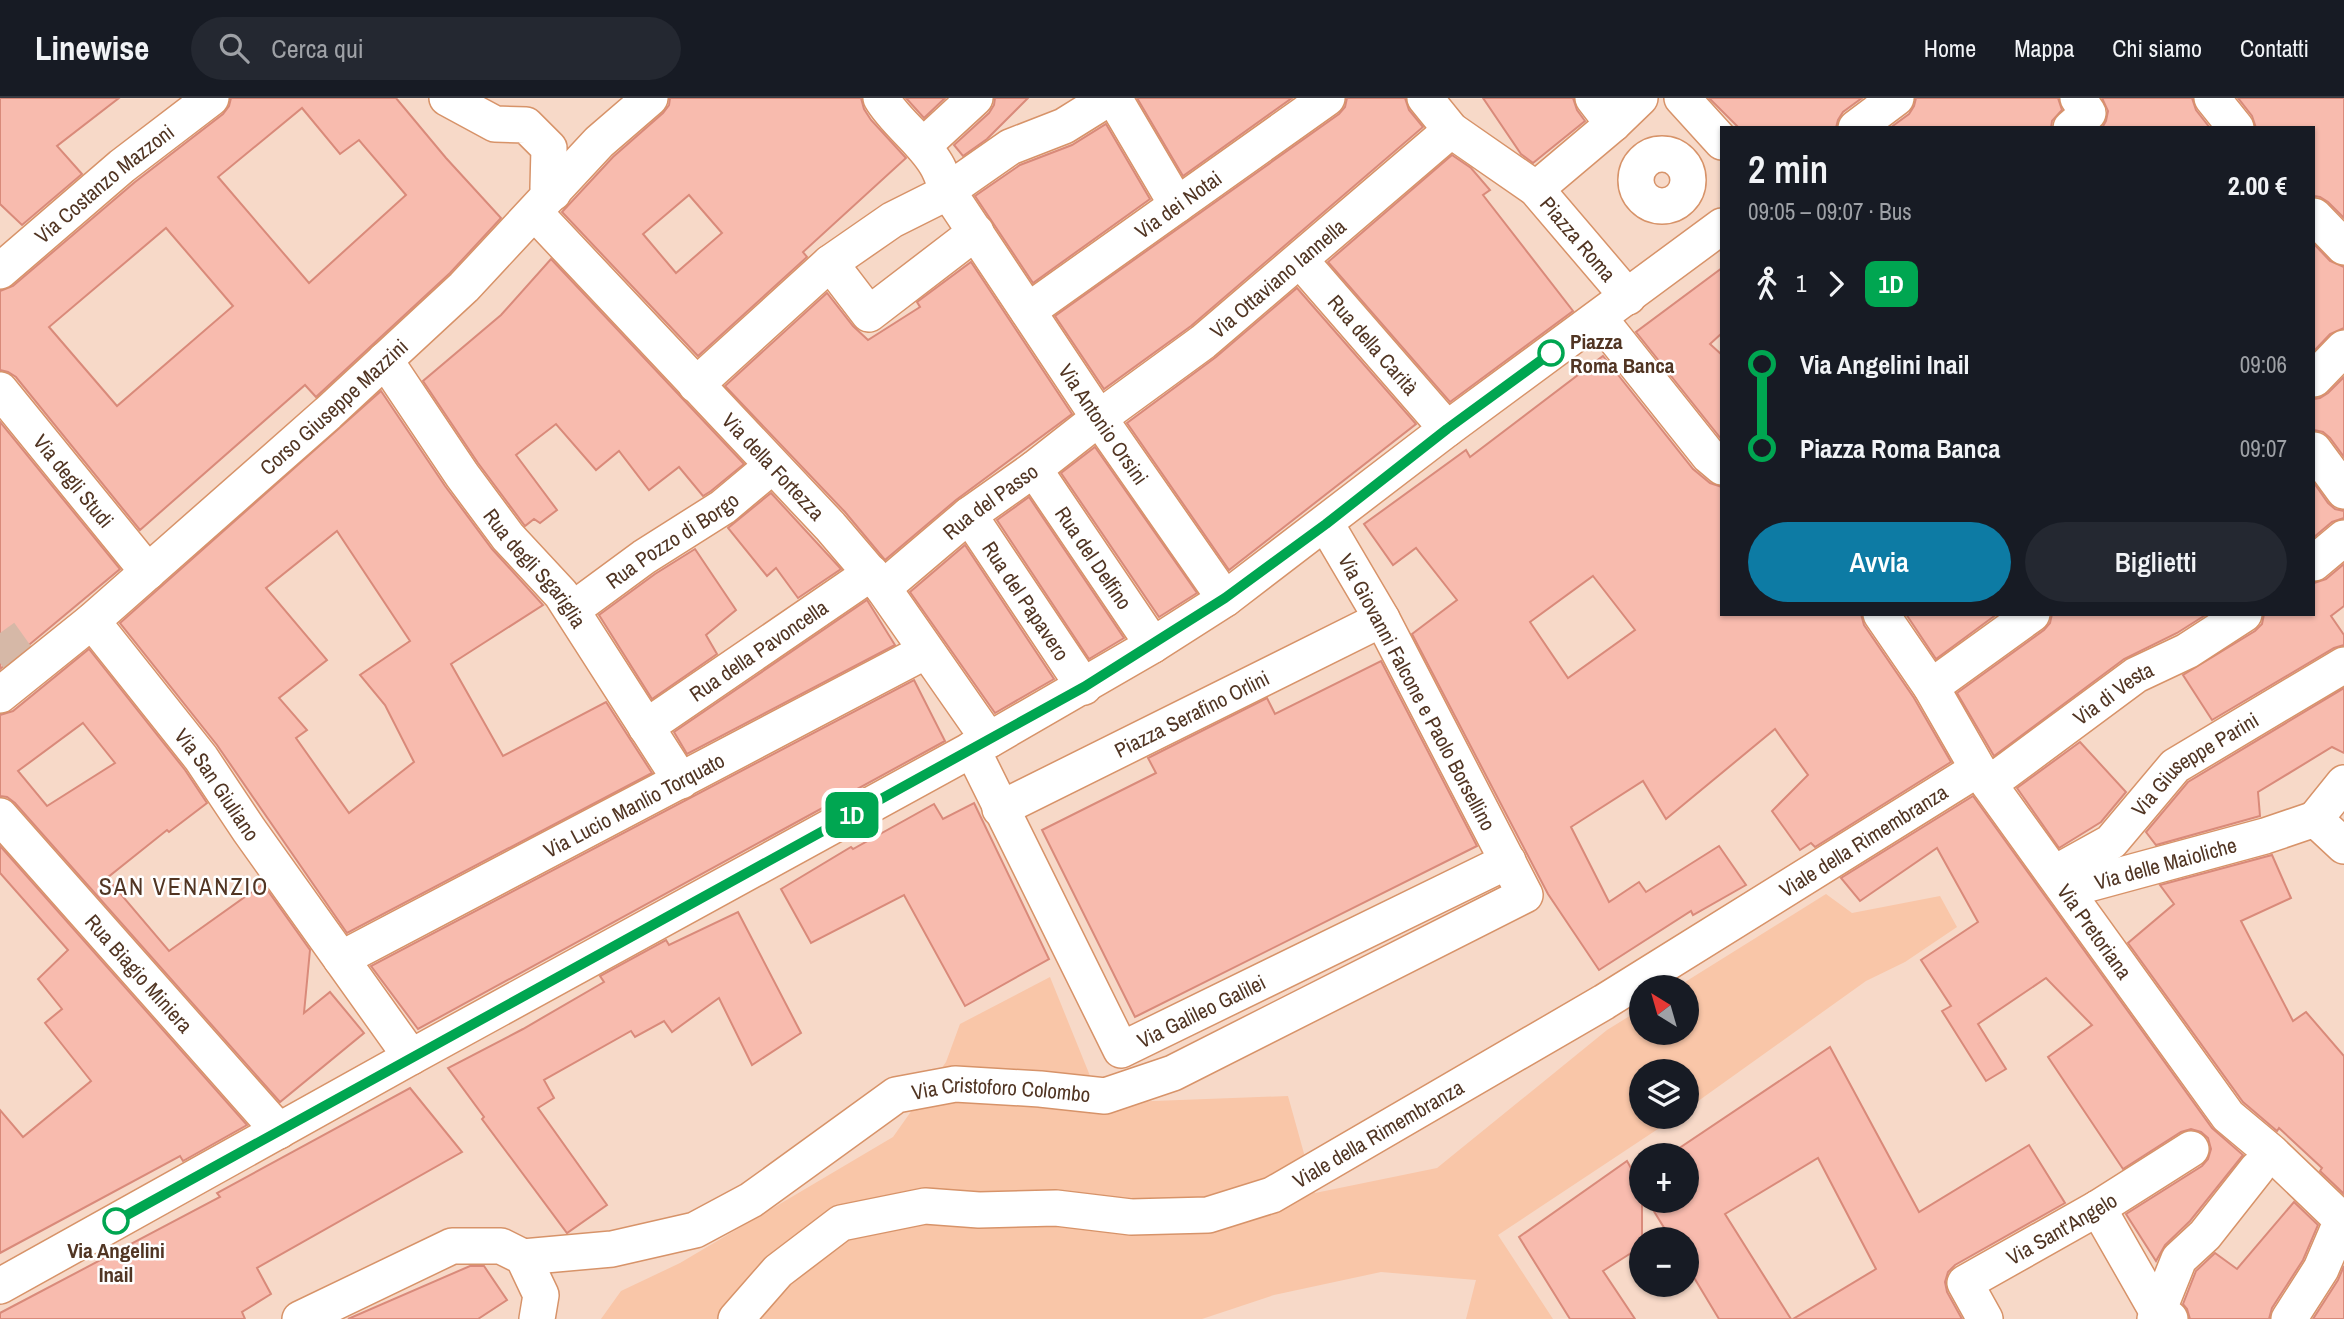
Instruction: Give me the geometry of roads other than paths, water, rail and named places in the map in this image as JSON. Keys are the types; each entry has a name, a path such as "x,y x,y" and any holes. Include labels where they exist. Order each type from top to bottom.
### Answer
{"street":[{"name":"Via Costanzo Mazzoni","path":"0,271 122,166 211,98"},
{"path":"447,98 495,124 526,125 549,148 548,188 544,203"},
{"name":"Corso Giuseppe Mazzini","path":"0,695 24,666 92,621 328,413 464,287 599,142 650,98"},
{"name":"Via Antonio Orsini","path":"881,98 938,166 947,190 1099,418 1225,598"},
{"path":"923,146 975,98"},
{"path":"696,385 830,263 892,220 947,190 1010,147 1064,126 1112,98 1177,205"},
{"name":"Via dei Notai","path":"1028,311 1327,98"},
{"path":"1425,98 1451,130 1536,189"},
{"name":"Piazza Roma","path":"1628,297 1536,189 1623,131 1640,98"},
{"path":"1682,98 1701,154 1685,193 1697,215"},
{"path":"1859,126 1896,98"},
{"path":"2073,126 2088,113 2078,98"},
{"name":"Via Ottaviano Iannella","path":"1099,418 1203,342 1451,130"},
{"path":"1623,131 1667,154 1701,154"},
{"name":"Piazza Roma","path":"0,1286 1084,687 1225,598 1326,524 1447,429 1628,297 1697,215 1670,205 1659,206 1635,200 1636,175 1640,166 1623,131"},
{"name":"Via della Fortezza","path":"544,203 665,352 830,526 877,581 926,651 980,745"},
{"path":"2315,217 2344,247"},
{"path":"830,263 869,314 980,239"},
{"name":"Rua della Carità","path":"1300,260 1447,429"},
{"path":"1599,318 1709,456 1720,465"},
{"path":"2315,376 2344,348"},
{"name":"Rua degli Sgariglia","path":"385,360 508,537 561,594 681,781"},
{"name":"Via degli Studi","path":"0,390 148,572"},
{"name":"Rua del Passo","path":"877,581 1034,469 1099,418"},
{"path":"2315,451 2344,491"},
{"name":"Rua Pozzo di Borgo","path":"572,610 644,557 723,507 772,466"},
{"name":"Rua del Delfino","path":"1034,469 1153,645"},
{"name":"Rua del Papavero","path":"969,515 1084,687"},
{"name":"Via Giovanni Falcone e Paolo Borsellino","path":"1326,524 1382,619 1508,861"},
{"path":"2315,563 2344,538"},
{"name":"Rua della Pavoncella","path":"646,727 877,581"},
{"name":"Via Pretoriana","path":"1882,616 1931,687 1984,776 2228,1116 2271,1152 2342,1220 2320,1269 2289,1319"},
{"path":"1931,687 2029,616"},
{"name":"Via di Vesta","path":"1984,776 2136,675 2187,651 2241,616"},
{"name":"Piazza Serafino Orlini","path":"1000,809 1382,619"},
{"name":"Via San Giuliano","path":"92,621 201,758 249,830 411,1057"},
{"name":"Via Lucio Manlio Torquato","path":"341,959 926,651"},
{"name":"Via Giuseppe Parini","path":"2060,882 2111,842 2175,766 2344,665"},
{"name":"Via Galileo Galilei","path":"980,745 1000,809 1121,1050 1508,861"},
{"name":"Viale della Rimembranza","path":"736,1319 778,1271 841,1223 925,1206 979,1210 1056,1208 1131,1217 1208,1215 1272,1195 1984,776"},
{"path":"2344,783 2315,819 2344,846"},
{"name":"Rua Biagio Miniera","path":"0,816 279,1131"},
{"name":"Via delle Maioliche","path":"2060,882 2265,836 2315,819"},
{"name":"Via Cristoforo Colombo","path":"523,1257 612,1249 695,1230 751,1200 896,1095 955,1084 1040,1088 1105,1096 1173,1073 1525,895 1508,861"},
{"name":"Via Sant'Angelo","path":"1984,1319 1965,1283 2098,1208 2191,1149"},
{"path":"2161,1317 2179,1259 2205,1235 2257,1169"},
{"path":"2098,1208 2161,1317"},
{"path":"300,1319 452,1246 501,1246 523,1257 541,1295 537,1319"}],"tunnel":[{"path":"0,633 20,661"}],"place":[{"name":"Piazza Roma Banca","path":"1551,353"},
{"name":"Via Angelini Inail","path":"116,1221"}],"district":[{"name":"SAN VENANZIO","path":"184,886"}]}
